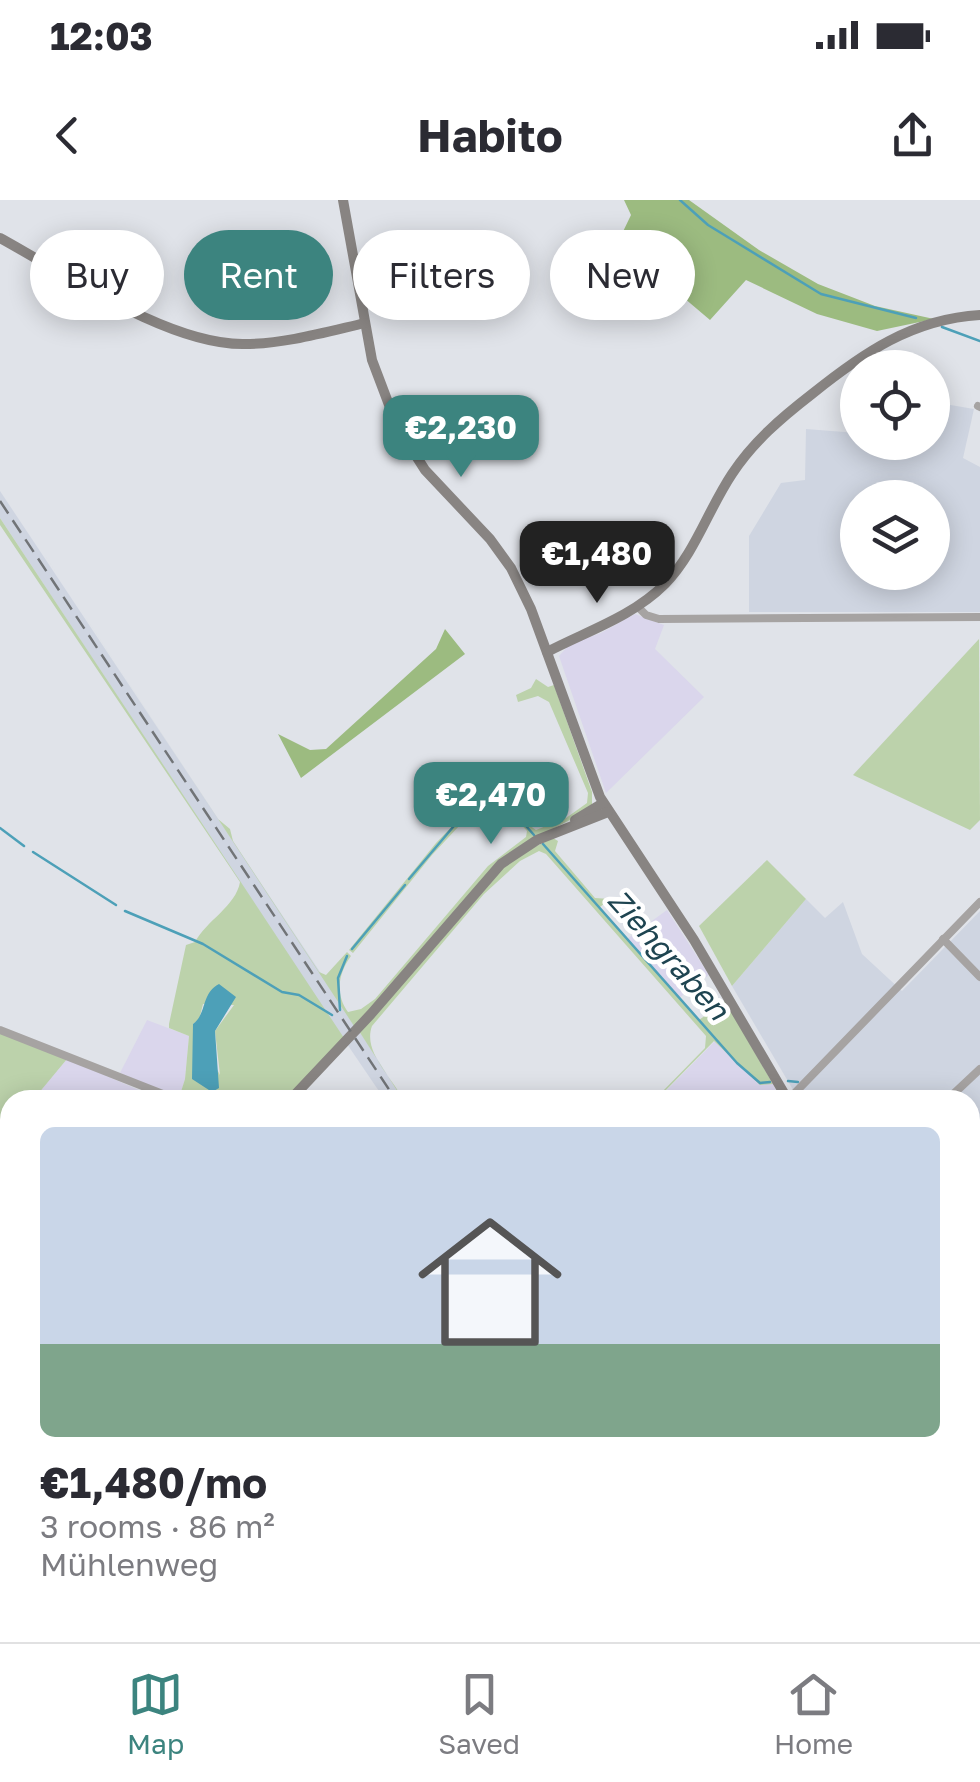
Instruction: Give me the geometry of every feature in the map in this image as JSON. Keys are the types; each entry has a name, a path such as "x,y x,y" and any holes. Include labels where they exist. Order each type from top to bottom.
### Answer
{"main road":[{"path":"344,204 380,389 396,426 425,470 506,559 545,646 585,762 605,807 694,940 782,1090"},
{"path":"0,238 142,316 203,340 272,342 365,323"},
{"path":"545,646 638,607 679,567 729,478 754,444 862,354 929,323 980,315"},
{"path":"299,1090 490,875 529,844 605,807"}],"street":[{"path":"638,607 660,619 980,618"},
{"path":"798,1090 980,902"},
{"path":"944,940 980,977"},
{"path":"0,1030 153,1090"},
{"path":"958,1090 980,1069"}],"shaded area":[{"path":"950,405 974,409 963,458 980,467 980,612 749,612 749,536 781,483 805,480 806,429 840,432 840,460 950,460"},
{"path":"0,491 397,1090 378,1090 0,518"},
{"path":"635,614 664,625 655,649 704,697 606,793 559,656 570,644 601,633"},
{"path":"806,899 825,918 843,902 862,954 902,991 980,911 980,1090 793,1090 732,986"},
{"path":"667,910 709,975 679,998 627,939"},
{"path":"147,1020 189,1036 182,1090 160,1090 120,1073"},
{"path":"715,1041 760,1084 773,1084 776,1090 667,1090"},
{"path":"67,1059 139,1090 41,1090"}],"green space":[{"path":"624,200 689,200 759,250 818,284 875,306 934,319 877,331 817,314 746,280 710,320 695,307 695,230 624,230 631,215"},
{"path":"0,518 344,1038 295,1090 182,1090 189,1036 169,1028 169,1024 186,945 195,942 227,906 240,882 0,525","holes":["203,1004 234,1005 215,1031 220,1075 193,1024 199,1020"]},
{"path":"445,629 465,654 301,778 278,734 310,750 326,749 436,649"},
{"path":"979,639 980,820 970,830 853,775"},
{"path":"536,679 548,687 554,685 592,792 592,805 521,845 354,1026 218,819 230,829 233,841 319,972 326,975 347,952 351,956 340,984 348,1012 375,999 488,866 526,837 527,831 494,794 487,796 432,855 353,953 349,950 436,843 490,787 497,786 536,830 566,818 587,803 588,793 549,702 538,696 518,702 516,695 531,688"},
{"path":"553,838 558,841 555,851 595,898 610,899 600,907 699,1020 725,1001 773,1084 760,1085 714,1041 664,1090 705,1048 706,1036 546,854 539,851 520,861 484,894 372,1026 372,1046 378,1061 359,1031 496,874 516,856"},
{"path":"767,860 806,899 732,986 699,926"},
{"path":"0,1033 67,1059 41,1090 0,1090"}],"water":[{"path":"219,984 236,997 215,1031 219,1088 209,1090 192,1079 193,1024"}],"waterway":[{"path":"680,200 708,225 821,294 916,318"},
{"path":"942,327 980,341"},
{"name":"Ziehgraben","path":"409,879 459,820 493,789 534,835"},
{"name":"Ziehgraben","path":"0,828 24,846"},
{"name":"Ziehgraben","path":"543,844 737,1063 760,1083 770,1082"},
{"name":"Ziehgraben","path":"33,852 116,905"},
{"name":"Ziehgraben","path":"352,949 405,885"},
{"name":"Ziehgraben","path":"125,911 203,944 282,992 299,995 332,1015"},
{"name":"Ziehgraben","path":"340,1010 338,978 347,956"},
{"name":"Ziehgraben","path":"788,1081 798,1082"}],"railway":[{"path":"0,501 389,1090"}]}
